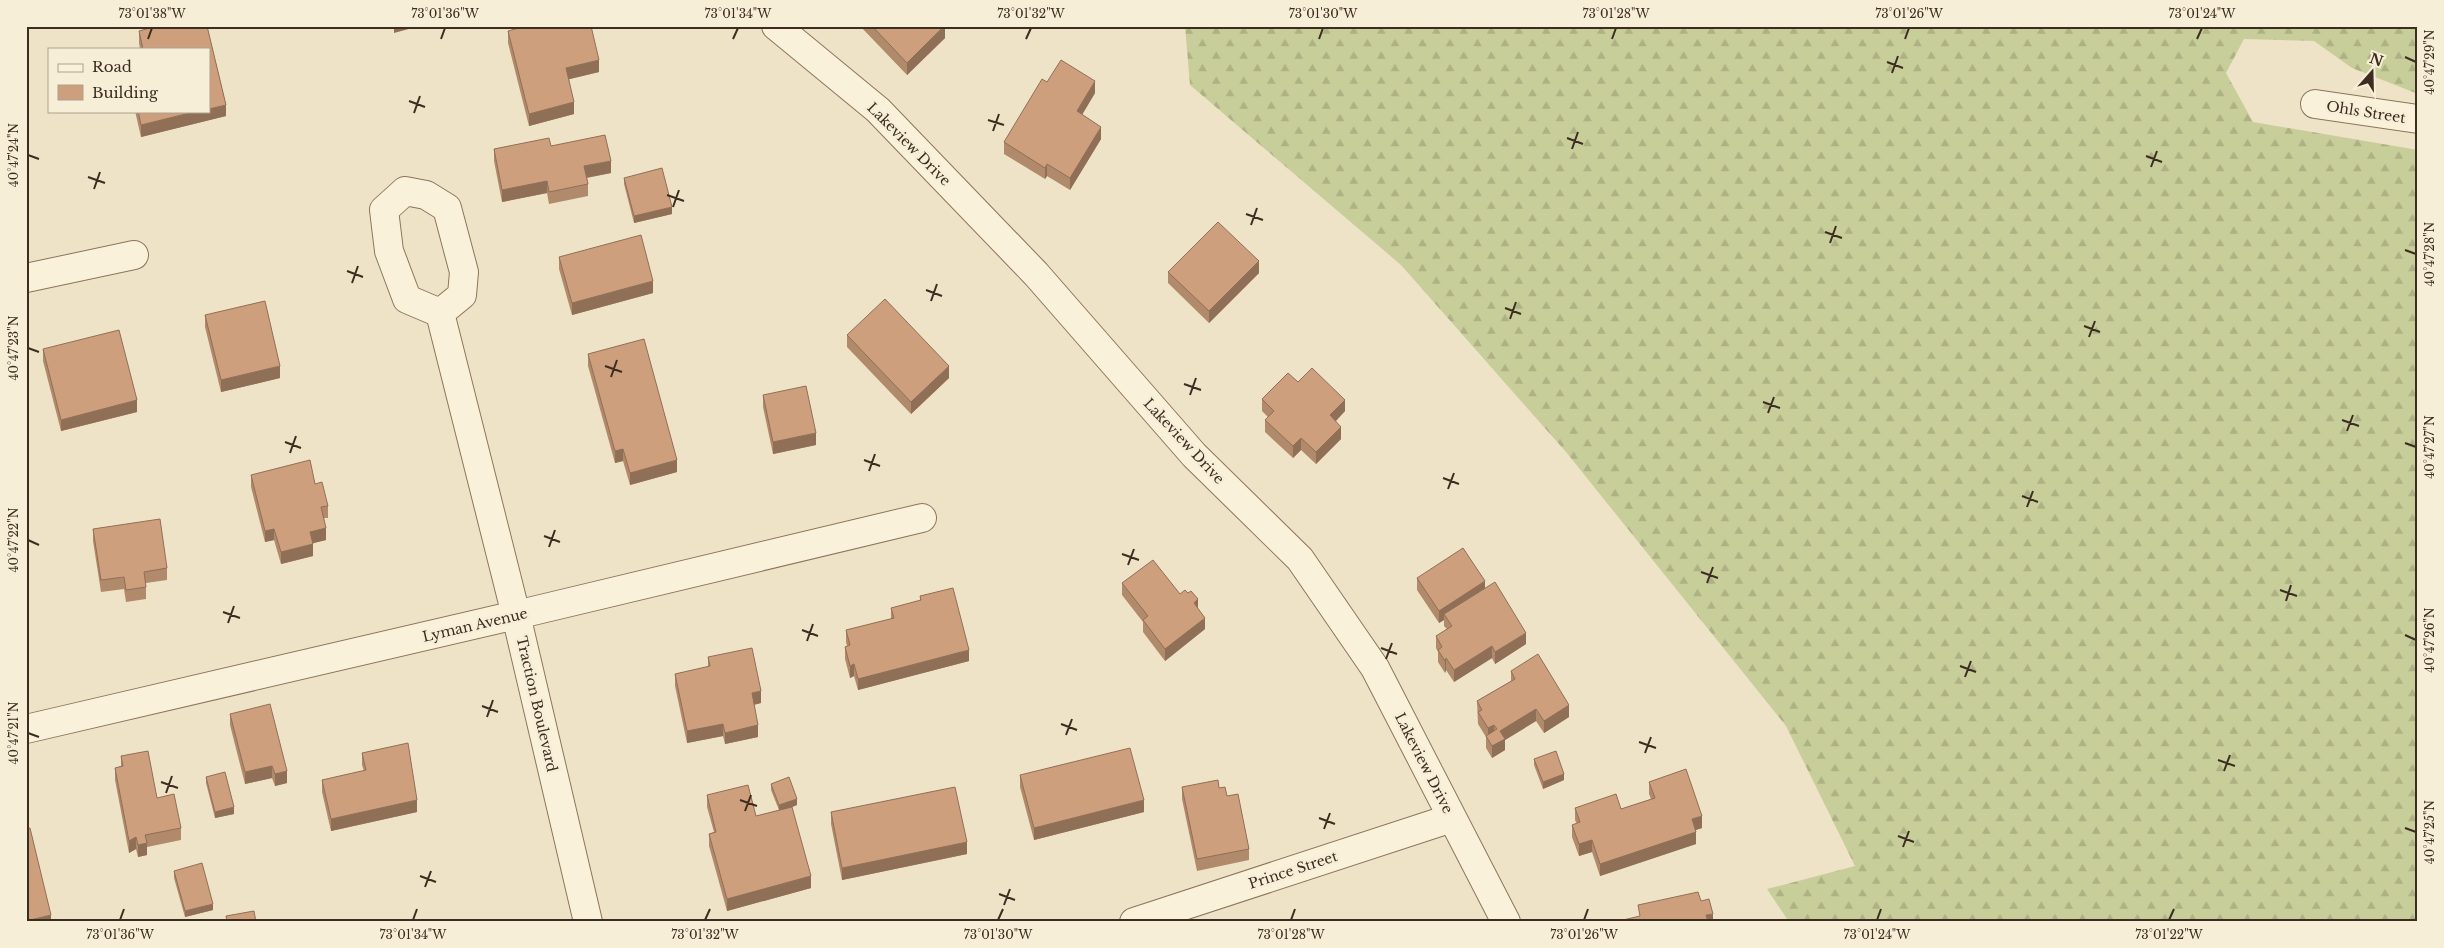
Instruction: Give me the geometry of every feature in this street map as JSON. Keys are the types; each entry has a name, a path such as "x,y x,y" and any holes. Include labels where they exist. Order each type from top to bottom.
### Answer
{"street":[{"name":"Lakeview Drive","path":"776,26 878,110 1036,274 1194,455 1300,559 1375,668 1506,922"},
{"name":"Ohls Street","path":"2315,104 2418,120"},
{"path":"26,278 134,255"},
{"name":"Traction Boulevard","path":"440,313 516,615 588,922"},
{"name":"Lyman Avenue","path":"26,729 922,518"},
{"name":"Prince Street","path":"1134,922 1452,818"}],"green space":[{"path":"1185,26 2418,26 2418,94 2352,68 2314,41 2244,39 2226,73 2253,122 2418,150 2418,922 1789,922 1767,889 1855,866 1786,726 1566,452 1401,265 1190,85"}],"building":[{"path":"157,26 207,26 226,105 210,109 210,48 143,48 139,31"},
{"path":"526,26 591,26 599,60 566,68 574,102 529,114 508,31"},
{"path":"872,26 944,26 907,63"},
{"path":"1061,60 1095,81 1077,111 1101,127 1070,178 1047,164 1045,168 1004,142 1042,79 1047,82"},
{"path":"138,112 194,112 141,125"},
{"path":"605,135 611,161 584,166 588,184 549,192 547,181 502,190 494,149 549,138 551,146"},
{"path":"662,168 672,207 634,216 624,178"},
{"path":"1218,222 1259,261 1209,311 1168,272"},
{"path":"641,235 653,281 572,303 559,257"},
{"path":"885,299 949,366 911,402 847,335"},
{"path":"265,301 280,366 221,380 205,315"},
{"path":"119,330 137,400 61,420 43,349"},
{"path":"644,339 677,460 630,473 623,449 615,451 588,354"},
{"path":"1312,368 1345,400 1330,415 1341,427 1316,452 1301,438 1293,446 1265,420 1274,411 1262,399 1288,373 1298,382"},
{"path":"806,386 816,433 773,442 763,395"},
{"path":"310,460 315,484 322,482 328,506 321,507 326,528 310,532 313,544 281,552 274,529 265,531 251,475"},
{"path":"160,519 167,568 144,572 146,587 126,590 124,577 101,580 93,529"},
{"path":"1463,548 1485,581 1439,611 1417,578"},
{"path":"1153,560 1180,594 1185,590 1188,593 1191,591 1198,599 1194,603 1205,618 1165,649 1143,620 1148,616 1122,583"},
{"path":"1495,582 1526,633 1495,652 1492,646 1454,670 1438,650 1442,647 1436,636 1452,626 1444,614"},
{"path":"953,588 969,650 858,679 854,664 850,666 845,647 850,645 846,630 894,618 891,608 921,600 920,596"},
{"path":"752,648 761,691 752,693 758,725 725,733 723,724 687,731 675,674 710,666 708,657"},
{"path":"1538,654 1569,705 1544,721 1536,709 1500,731 1505,739 1492,746 1486,736 1497,729 1494,725 1488,728 1478,712 1482,710 1477,701 1515,679 1511,671"},
{"path":"270,704 287,771 275,774 272,766 245,772 230,714"},
{"path":"408,743 417,800 331,819 322,780 366,770 362,753"},
{"path":"1130,748 1144,800 1034,828 1020,775"},
{"path":"148,751 157,798 174,794 181,828 145,835 147,843 138,845 136,837 129,841 115,768 123,766 121,756"},
{"path":"1556,751 1564,774 1543,782 1534,759"},
{"path":"1686,769 1702,816 1692,819 1696,832 1600,864 1592,840 1579,844 1572,825 1580,822 1575,808 1616,794 1621,809 1655,798 1649,782"},
{"path":"225,772 234,807 215,812 206,777"},
{"path":"789,777 797,799 779,805 771,784"},
{"path":"1218,780 1219,788 1225,787 1227,796 1238,794 1249,849 1197,859 1182,787"},
{"path":"748,785 756,816 792,807 811,876 727,899 709,834 716,832 707,795"},
{"path":"955,787 967,842 842,868 831,812"},
{"path":"30,828 51,915 26,921 26,829"},
{"path":"202,863 213,904 185,911 174,871"},
{"path":"1698,892 1701,901 1709,899 1713,914 1706,915 1708,922 1619,922 1640,916 1638,905"},
{"path":"254,911 256,922 227,922 226,916"}]}
